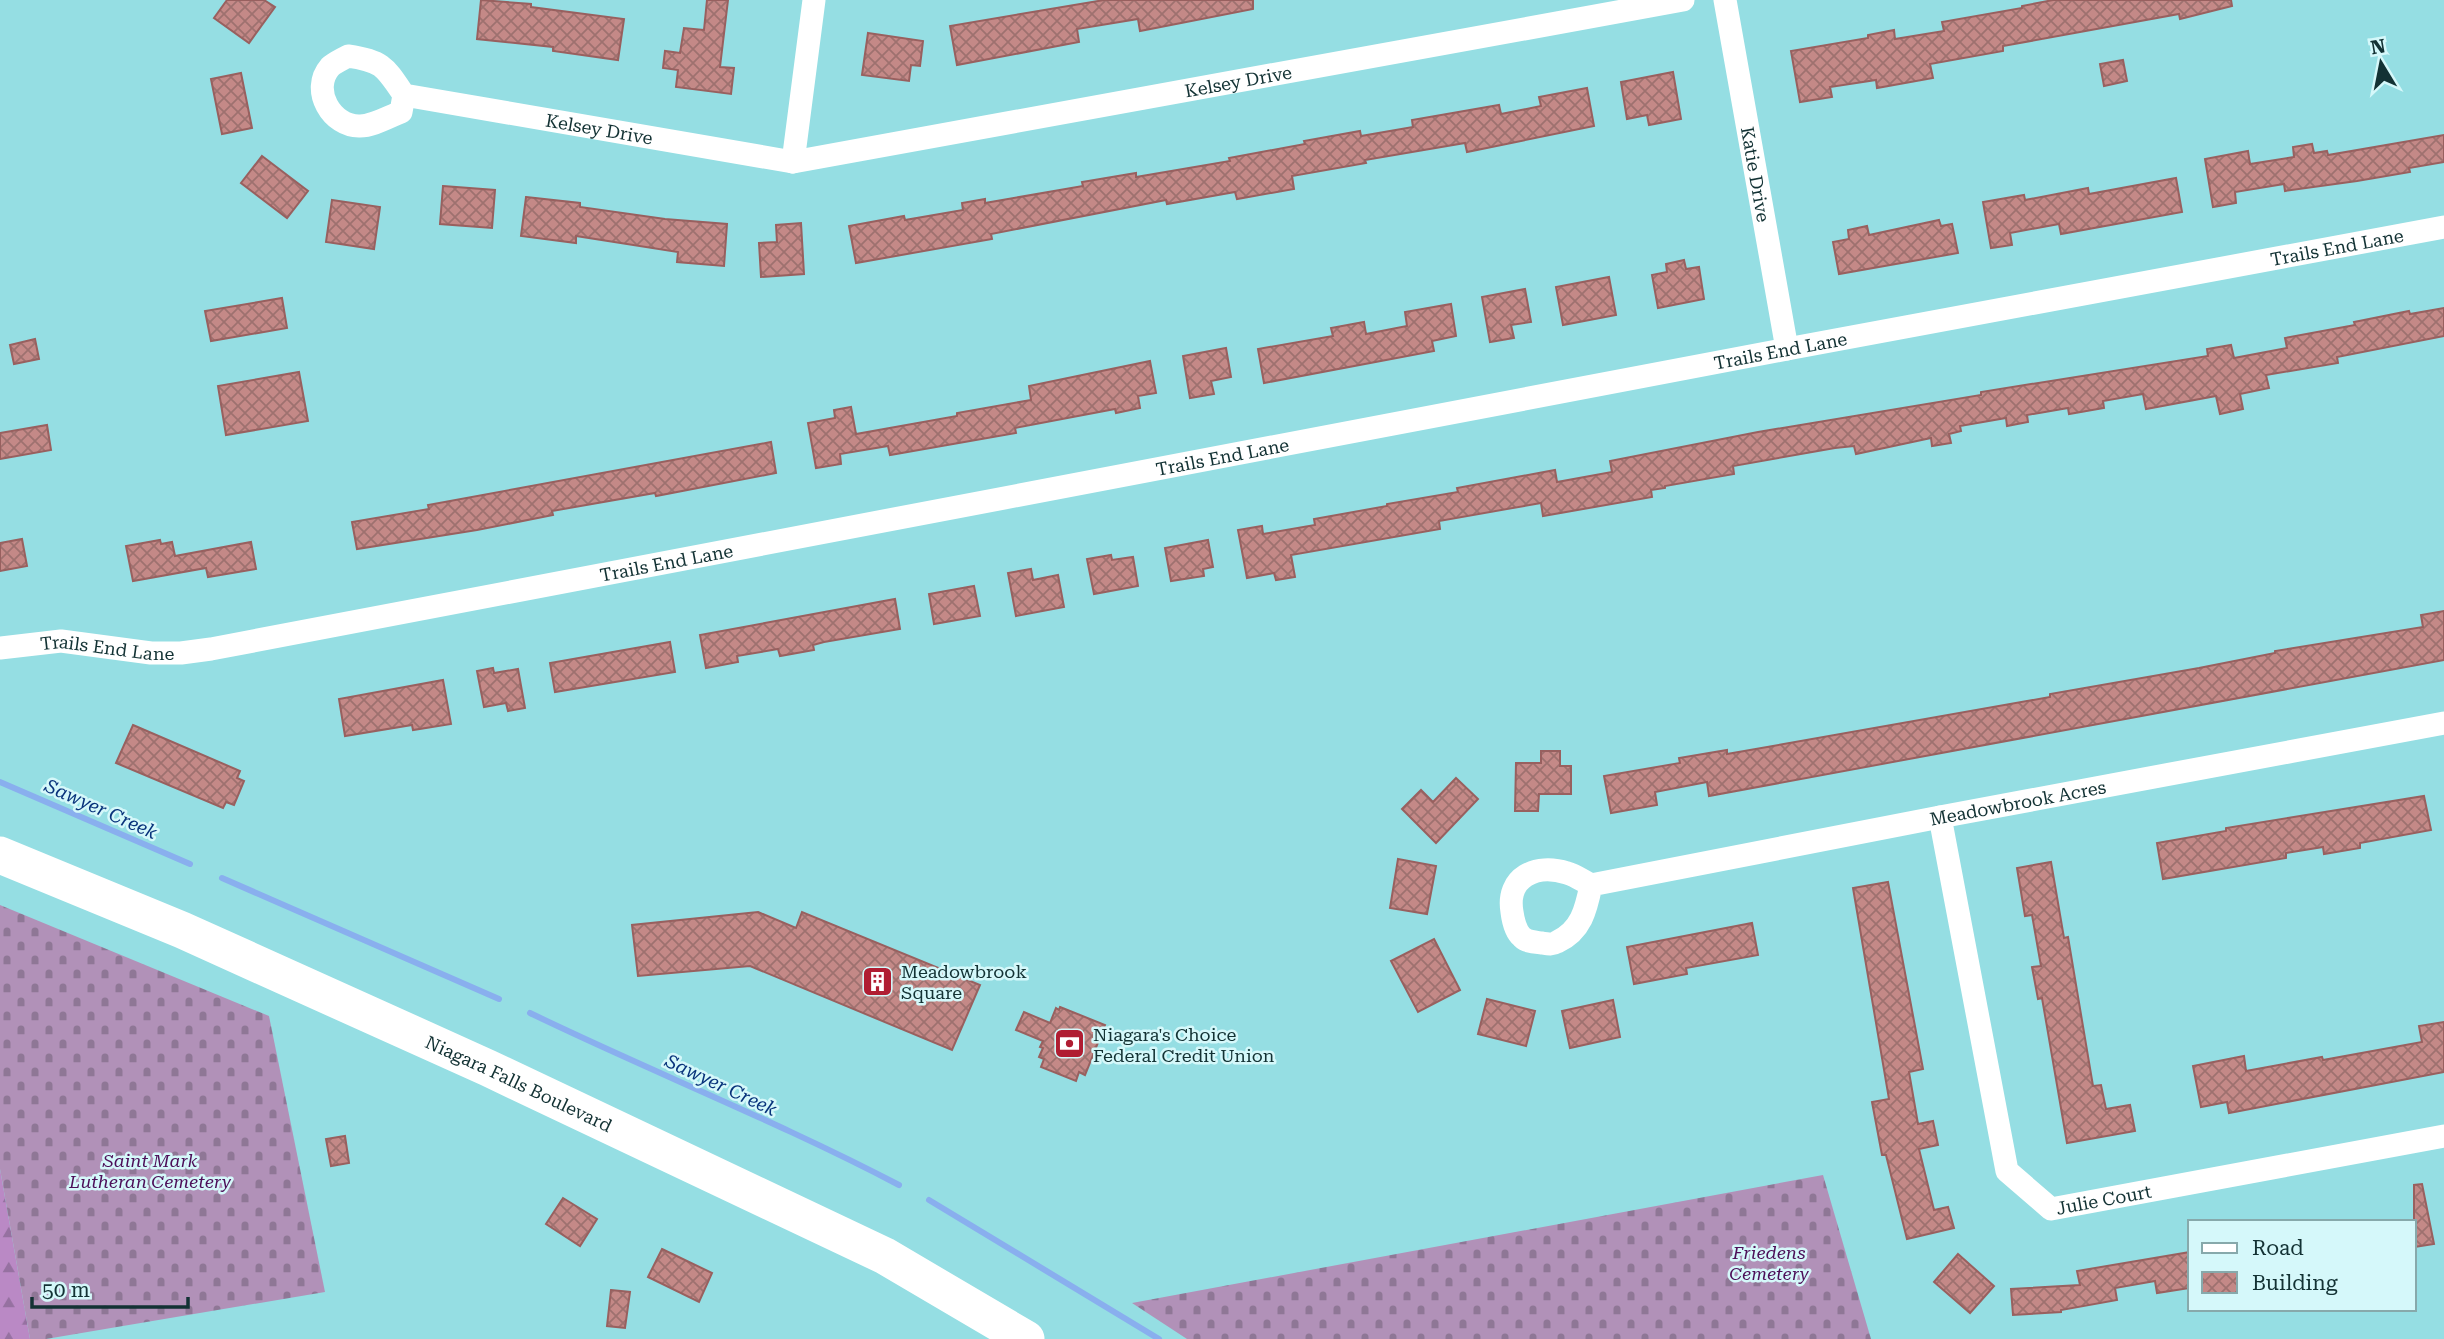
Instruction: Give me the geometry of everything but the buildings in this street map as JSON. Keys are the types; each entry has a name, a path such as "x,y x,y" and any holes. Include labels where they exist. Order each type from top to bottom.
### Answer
{"main road":[{"name":"Niagara Falls Boulevard","path":"0,855 194,936 549,1097 885,1256 1026,1339"}],"street":[{"path":"793,162 814,0"},
{"name":"Kelsey Drive","path":"404,95 793,162 1683,0"},
{"name":"Katie Drive","path":"1725,0 1787,349"},
{"name":"Trails End Lane","path":"0,648 61,641 151,653 211,649 1787,349 2444,227"},
{"name":"Meadowbrook Acres","path":"1591,886 1940,817 2444,723"},
{"name":"Julie Court","path":"1940,817 2007,1171 2051,1209 2444,1136"}],"green space":[{"name":"Saint Mark Lutheran Cemetery","path":"0,905 269,1016 325,1292 46,1339 30,1339 0,1169"},
{"path":"0,1169 30,1339 0,1339"},
{"name":"Friedens Cemetery","path":"1823,1175 1871,1339 1187,1339 1132,1303"}],"waterway":[{"name":"Sawyer Creek","path":"0,782 190,864"},
{"name":"Sawyer Creek","path":"222,878 499,999"},
{"name":"Sawyer Creek","path":"530,1013 808,1140 899,1185"},
{"name":"Sawyer Creek","path":"929,1200 1159,1339"}],"place":[{"name":"Meadowbrook Square","path":"878,981"},
{"name":"Niagara's Choice Federal Credit Union","path":"1070,1044"}]}
